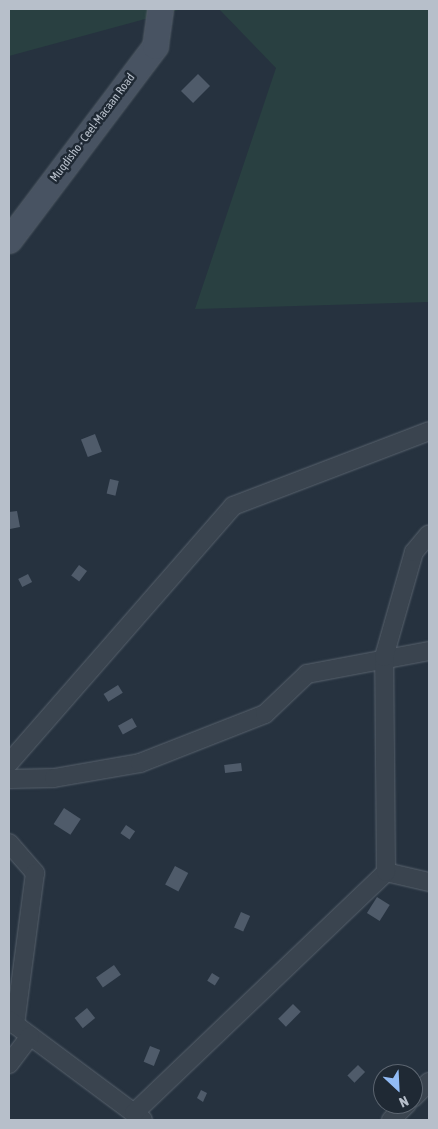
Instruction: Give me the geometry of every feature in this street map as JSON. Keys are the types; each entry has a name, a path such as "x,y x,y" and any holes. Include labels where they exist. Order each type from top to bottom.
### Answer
{"street":[{"name":"Muqdisho - Ceel-Macaan Road","path":"9,240 155,46 160,9"},
{"path":"9,763 233,506 429,431"},
{"path":"9,843 35,873 12,1023 139,1117 386,872 384,657 414,552 429,534"},
{"path":"9,779 54,778 140,763 264,714 307,674 384,657 429,651"},
{"path":"386,872 429,882"},
{"path":"9,1064 30,1036"}],"green space":[{"path":"9,9 182,9 9,56"},
{"path":"219,9 429,9 429,302 195,309 276,68"}],"building":[{"path":"198,74 210,86 193,103 181,91"},
{"path":"95,434 102,452 88,457 81,439"},
{"path":"110,479 119,481 115,496 107,494"},
{"path":"17,511 20,527 10,529 9,512"},
{"path":"79,565 87,571 79,581 71,575"},
{"path":"28,574 32,582 22,587 18,579"},
{"path":"118,685 123,693 108,702 104,694"},
{"path":"132,718 137,727 123,735 118,726"},
{"path":"241,763 242,771 225,773 224,765"},
{"path":"64,808 81,819 70,835 54,824"},
{"path":"126,825 135,831 130,839 120,833"},
{"path":"175,866 188,873 178,892 165,885"},
{"path":"377,897 390,905 380,921 367,913"},
{"path":"241,912 250,916 243,932 234,928"},
{"path":"114,965 121,975 103,987 96,978"},
{"path":"212,973 220,978 215,985 207,981"},
{"path":"293,1004 301,1012 286,1027 278,1019"},
{"path":"87,1008 95,1018 83,1028 75,1018"},
{"path":"150,1046 160,1050 154,1066 144,1062"},
{"path":"358,1065 365,1072 354,1083 347,1076"},
{"path":"201,1090 207,1093 203,1102 197,1098"}]}
